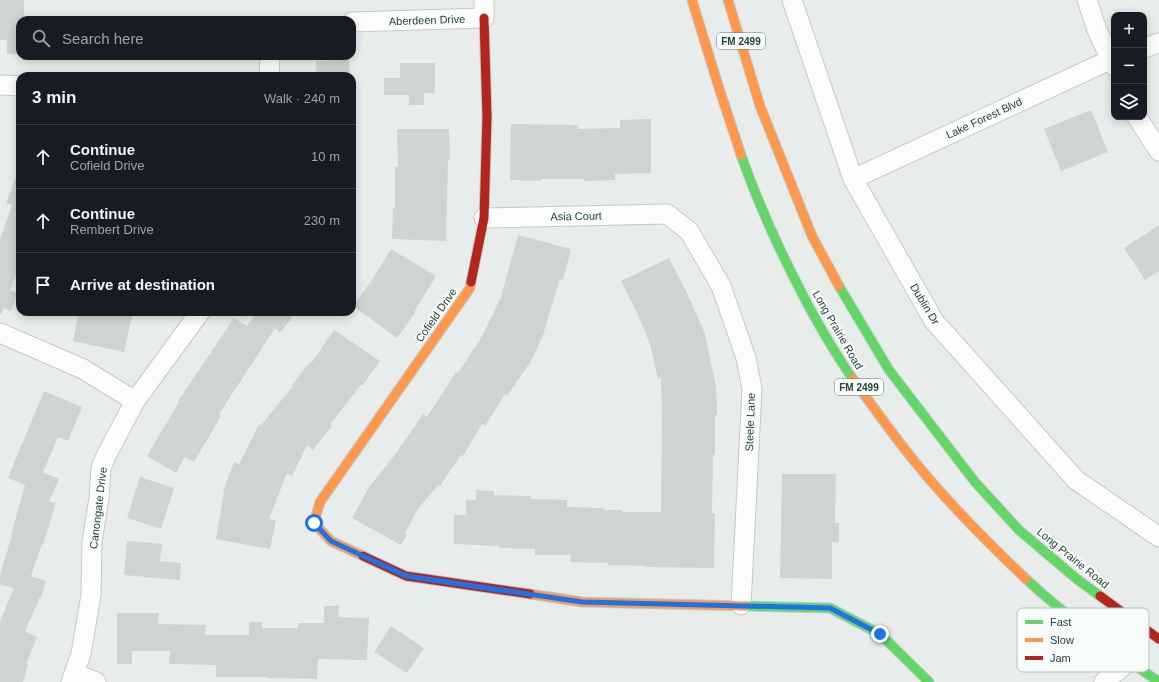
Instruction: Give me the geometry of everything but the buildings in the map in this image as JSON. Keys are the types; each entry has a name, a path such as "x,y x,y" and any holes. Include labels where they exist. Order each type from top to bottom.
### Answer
{"main road":[{"name":"Long Prairie Road","path":"692,0 738,150 761,206 788,264 818,321 849,374 881,420 916,465 963,518 1016,570 1060,608"},
{"name":"Long Prairie Road","path":"728,0 760,106 812,236 841,289 889,370 974,482 1019,530 1078,580 1116,608"},
{"name":"Cofield Drive","path":"484,9 487,117 484,218 470,288 320,502 314,523 331,541 406,576 582,602 741,605"},
{"path":"741,605 830,608 880,634 929,682"},
{"name":"Long Prairie Road","path":"1149,632 1159,639"},
{"name":"Long Prairie Road","path":"1144,672 1159,682"}],"street":[{"name":"Dublin Dr","path":"792,0 853,179 934,322 1076,480 1159,537"},
{"path":"1086,0 1097,30 1111,57"},
{"name":"Aberdeen Drive","path":"356,22 484,9"},
{"path":"1147,47 1159,43"},
{"path":"269,72 270,60"},
{"name":"Lake Forest Blvd","path":"853,179 1111,62"},
{"path":"0,85 16,86"},
{"path":"1139,120 1159,151"},
{"name":"Asia Court","path":"484,218 667,214"},
{"name":"Steele Lane","path":"667,214 689,231 721,286 746,358 752,389 741,605"},
{"name":"Canongate Drive","path":"73,677 81,654 91,595 92,542 102,468 106,456 135,401 197,316"},
{"path":"0,333 83,369 135,401"},
{"path":"1104,682 1116,672"},
{"path":"73,677 96,682"}],"traffic: fast":[{"path":"741,155 763,212 789,267 823,332 853,379"},
{"path":"839,286 889,370 975,482 1019,530 1078,580 1100,596"},
{"path":"1026,579 1059,608"},
{"path":"745,606 830,608 880,634 929,682"},
{"path":"1145,672 1159,682"}],"traffic: slow":[{"path":"692,0 741,155"},
{"path":"728,0 760,106 812,236 839,286"},
{"path":"363,556 331,541 314,523 320,502 470,288 471,282"},
{"path":"853,379 928,478 997,551 1026,579"},
{"path":"530,594 582,602 745,606"}],"traffic: jam":[{"path":"471,282 484,218 487,117 484,18"},
{"path":"363,556 406,576 530,594"},
{"path":"1100,596 1116,608"},
{"path":"1149,632 1159,639"}],"route":[{"path":"314,523 331,541 406,576 582,602 830,608 880,634"}]}
